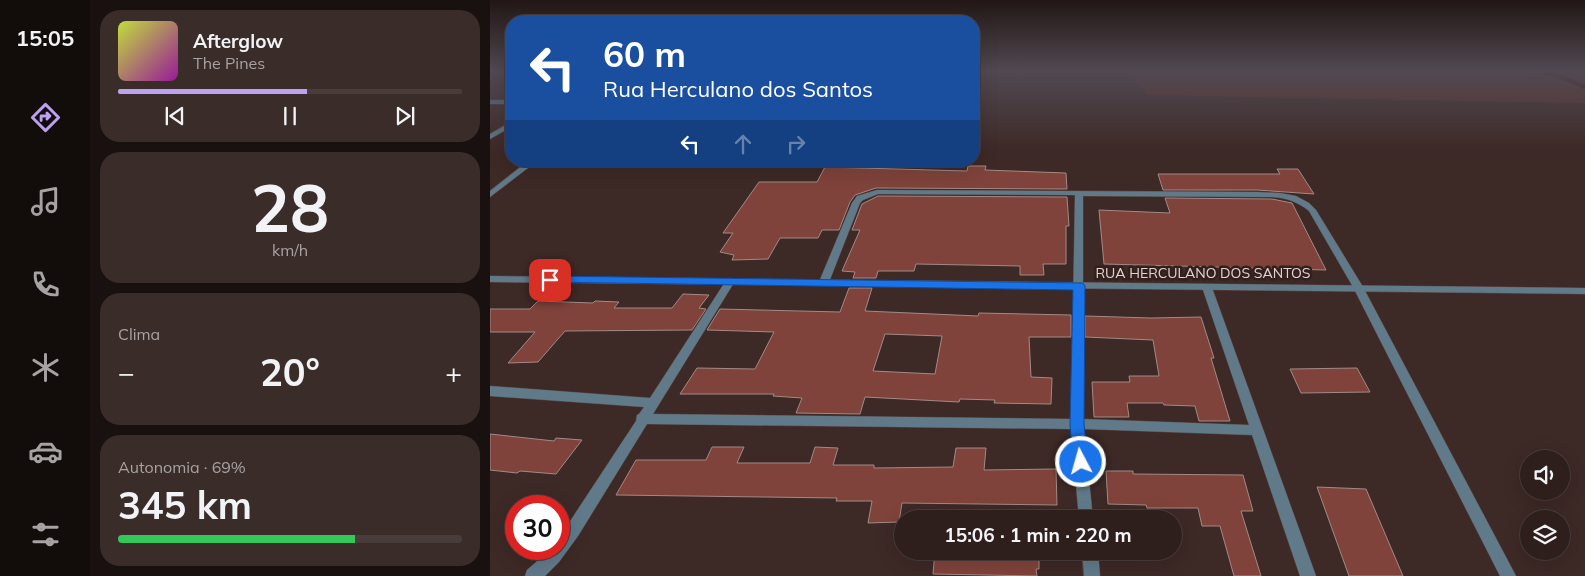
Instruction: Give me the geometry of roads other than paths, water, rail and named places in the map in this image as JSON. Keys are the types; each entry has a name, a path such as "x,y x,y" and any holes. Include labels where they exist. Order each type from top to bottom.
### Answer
{"street":[{"path":"500,102 505,99"},
{"path":"490,102 505,102"},
{"path":"490,138 505,128"},
{"path":"491,192 525,167"},
{"path":"824,282 856,203 868,194 877,192 1257,194 1296,198 1312,210 1358,287 1508,576"},
{"path":"1079,194 1077,424 1085,510"},
{"name":"RUA HERCULANO DOS SANTOS","path":"490,279 1079,286 1358,287 1585,291"},
{"path":"533,576 554,557 573,530 651,403 730,281"},
{"path":"1207,287 1308,576"},
{"path":"490,390 651,403"},
{"path":"641,419 1077,424 1256,430"},
{"path":"1091,560 1092,576"}]}
